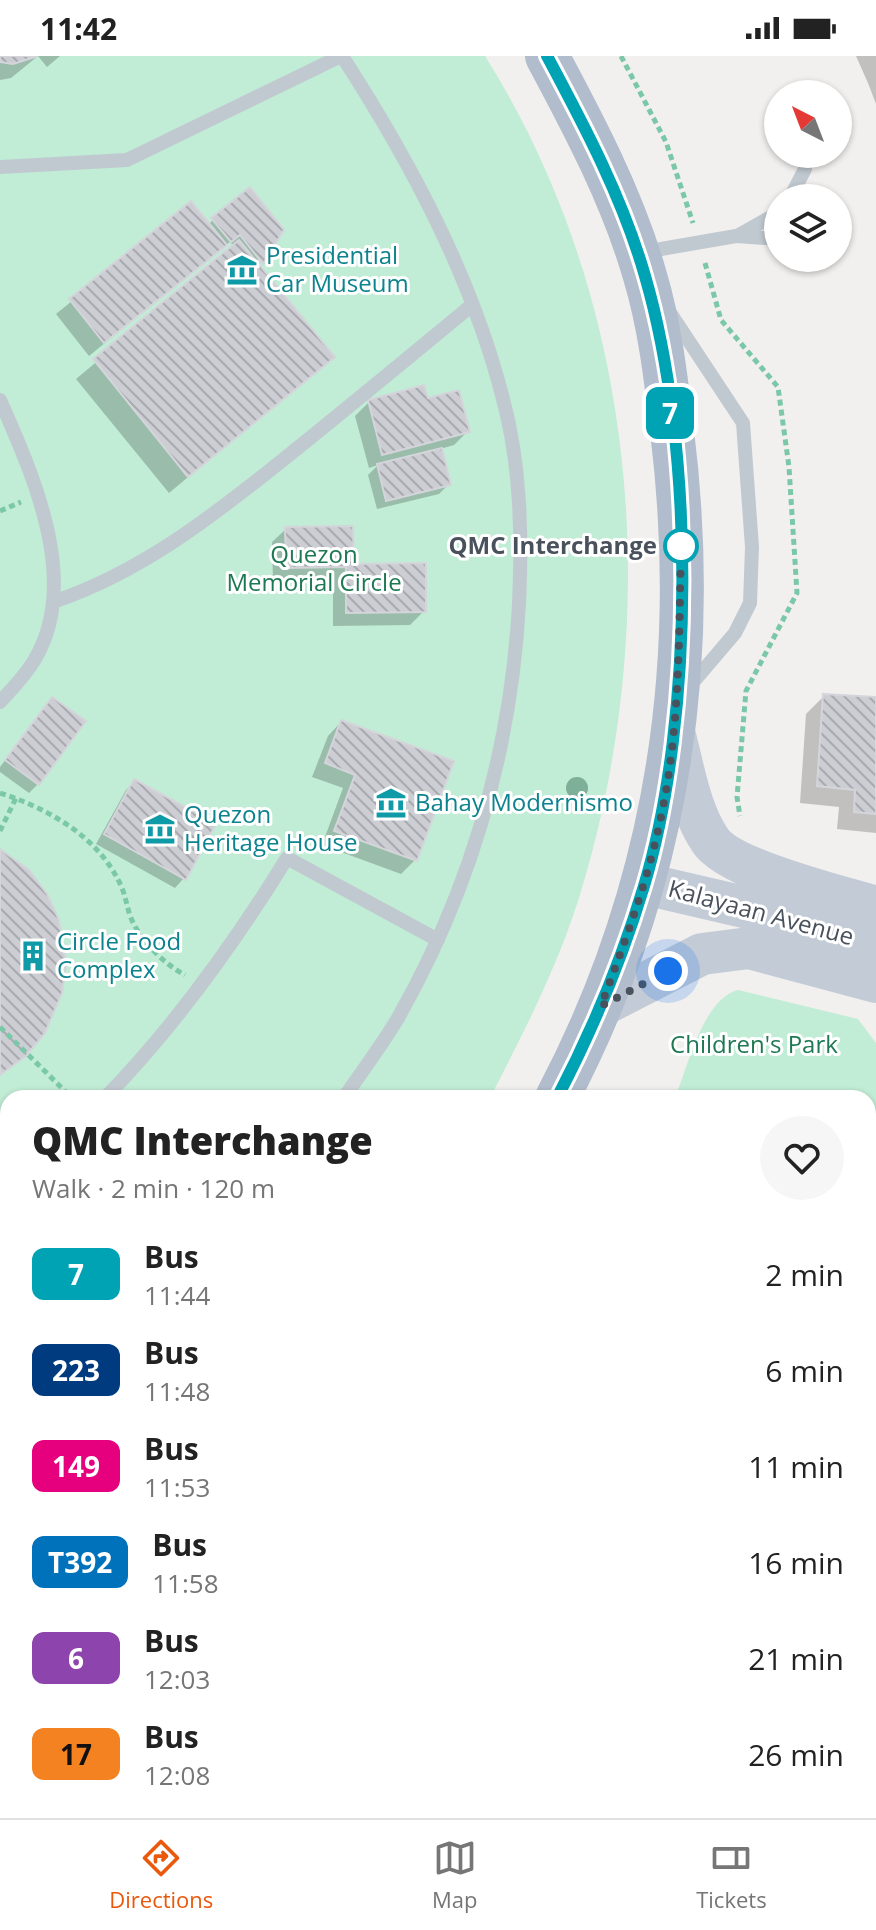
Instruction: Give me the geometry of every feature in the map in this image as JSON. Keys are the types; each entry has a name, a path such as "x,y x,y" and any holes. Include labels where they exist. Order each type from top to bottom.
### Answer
{"main road":[{"path":"547,56 601,159 641,264 659,332 677,466 681,601 674,716 664,801 645,884 601,1006 561,1090"},
{"name":"Kalayaan Avenue","path":"674,716 699,819 744,908 876,982"},
{"name":"Kalayaan Avenue","path":"645,884 876,944"},
{"name":"Kalayaan Avenue","path":"601,1006 702,954 744,908 876,907"}],"lane":[{"path":"0,167 127,160 341,56 423,196 472,305 504,400 513,449 522,550 510,704 499,767 456,899 397,1019 349,1090"},
{"path":"797,184 805,169"},
{"path":"674,716 735,633 750,603 751,531 743,423 641,264 736,236 764,221"},
{"path":"736,236 764,238"},
{"path":"53,602 98,587 173,542 289,455 472,305"},
{"path":"0,400 28,471 47,535 52,561 53,602 49,626 35,661 0,702"},
{"path":"113,1090 144,1058 248,922 287,858 438,940"}],"path":[{"path":"0,793 44,808 89,841 121,886 131,919 144,939 176,970 201,983"},
{"path":"0,831 16,798"},
{"path":"0,1027 64,1090"}],"green space":[{"name":"Quezon Memorial Circle","path":"0,56 485,56 537,151 577,251 605,354 622,461 628,569 623,677 608,784 573,915 529,1021 494,1090 0,1090"},
{"name":"Children's Park","path":"738,990 858,1019 876,1043 876,1090 678,1090 698,1035 715,1006"}],"building":[{"path":"0,56 38,56 13,64 0,62"},
{"path":"250,187 284,230 263,264 240,235 231,242 211,218"},
{"path":"191,201 227,245 104,343 69,299"},
{"name":"Presidential Car Museum","path":"239,240 335,357 188,477 93,359"},
{"path":"424,385 428,398 459,390 470,432 382,455 368,400"},
{"path":"442,448 451,485 386,501 377,464"},
{"path":"353,526 354,564 426,563 426,612 346,613 346,567 286,568 285,527"},
{"path":"823,694 876,697 876,814 854,812 855,790 817,786"},
{"path":"52,697 86,721 39,785 5,760"},
{"name":"Bahay Modernismo","path":"341,720 454,761 417,861 334,831 355,775 325,763"},
{"name":"Quezon Heritage House","path":"134,779 216,824 186,880 104,834"},
{"name":"Circle Food Complex","path":"0,849 29,870 47,894 59,920 66,963 62,993 45,1033 26,1056 0,1075"}],"bus line":[{"name":"7","path":"547,56 601,159 645,275 659,332 669,399 681,533 679,668 664,801 634,918 601,1006 561,1090"}],"place":[{"name":"Presidential Car Museum","path":"242,270"},
{"name":"QMC Interchange","path":"681,546"},
{"name":"Bahay Modernismo","path":"391,803"},
{"name":"Quezon Heritage House","path":"160,829"},
{"name":"Circle Food Complex","path":"33,956"}],"route":[{"path":"668,971 601,1006 645,884 664,801 679,668 681,546"}]}
